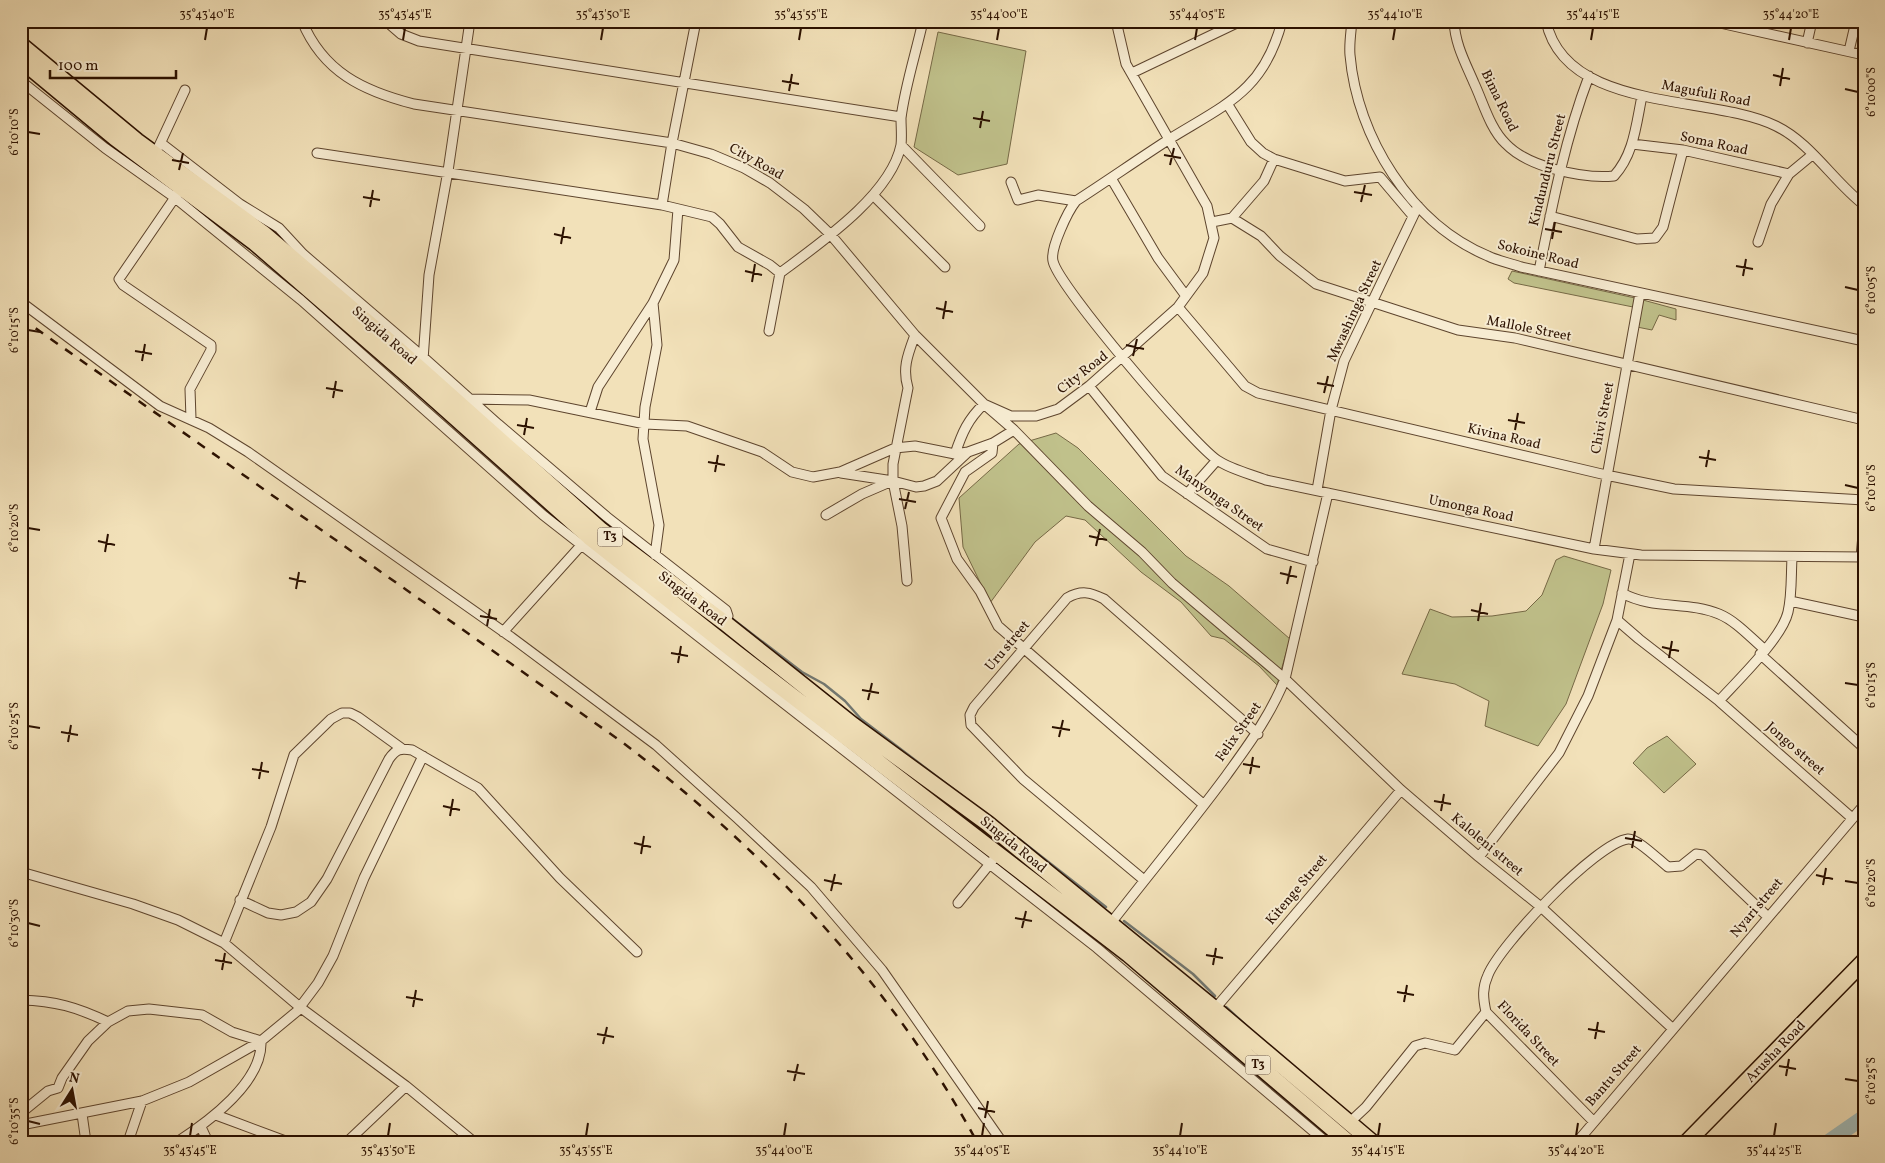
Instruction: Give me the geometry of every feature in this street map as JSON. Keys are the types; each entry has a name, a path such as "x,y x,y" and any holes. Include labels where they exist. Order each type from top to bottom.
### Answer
{"highway":[{"name":"Singida Road","path":"21,45 41,70 178,193 255,243 419,368 586,541 735,652 994,859 1210,1014 1350,1122 1372,1142"},
{"name":"Singida Road","path":"21,60 41,70 158,148 263,233 419,368 601,530 725,623 853,725 987,824 1111,923 1348,1142"},
{"name":"Arusha Road","path":"1687,1142 1864,961"}],"street":[{"name":"City Road","path":"302,21 310,41 325,60 354,81 380,95 414,104 456,111 672,143 711,154 744,168 770,183 804,209 831,235 915,335 984,404 1011,416 1036,416 1058,409 1124,358 1178,307 1203,273 1214,238 1207,206 1132,73 1122,51 1116,21"},
{"path":"386,21 409,38 902,118"},
{"path":"470,21 448,172 429,275 419,368 470,399 600,511 726,610 728,616 725,623"},
{"path":"662,206 672,143 696,21"},
{"path":"1132,73 1241,21"},
{"path":"1170,139 1228,105 1247,89 1264,68 1279,35 1282,21"},
{"name":"Sokoine Road","path":"1352,21 1349,54 1358,98 1369,132 1389,168 1418,206 1454,237 1488,256 1539,271 1864,341"},
{"name":"Bima Road","path":"1454,21 1455,38 1493,126 1505,144 1522,157 1561,171 1600,177 1614,176 1623,166 1632,144 1642,96"},
{"name":"Magufuli Road","path":"1546,21 1549,38 1569,62 1589,76 1610,87 1642,96 1751,116 1777,127 1812,155 1864,205"},
{"path":"1710,21 1864,55"},
{"path":"1807,43 1812,21"},
{"path":"1850,51 1856,21"},
{"path":"769,331 780,273 831,235 873,195 893,165 901,145 902,118 920,22"},
{"name":"Kindunduru Street","path":"1539,271 1561,171 1579,103 1589,76"},
{"path":"22,82 119,158 178,193 543,515 586,541 503,632"},
{"path":"158,148 185,90"},
{"path":"1228,105 1251,142 1263,153 1274,159 1345,181 1380,177 1413,216"},
{"name":"City Road","path":"1124,358 1064,283 1052,260 1053,251 1069,210 1076,201 1170,139"},
{"name":"Soma Road","path":"1632,144 1683,150 1789,174"},
{"path":"901,145 980,226"},
{"path":"1550,216 1638,239 1655,238 1663,226 1683,150"},
{"path":"317,154 448,172 678,209 716,220 738,247 770,265 780,273"},
{"path":"1758,242 1771,204 1789,174 1812,155"},
{"path":"1212,222 1232,218 1264,181 1274,159"},
{"path":"1111,178 1158,258 1186,296"},
{"path":"1011,182 1018,200 1038,195 1076,201"},
{"path":"178,193 119,279 123,285 212,345 190,389 191,419"},
{"path":"873,195 945,267"},
{"name":"Mwashinga Street","path":"1317,490 1331,410 1344,361 1374,302 1418,206"},
{"path":"590,412 598,387 653,303 674,260 678,209"},
{"name":"Mallole Street","path":"1232,218 1261,236 1280,256 1316,284 1458,330 1515,338 1864,420"},
{"name":"Chivi Street","path":"1594,549 1640,293"},
{"path":"21,302 148,398 172,412 191,419 248,452 503,632 656,745 811,886 882,970 1002,1142"},
{"path":"653,303 657,345 646,398 643,439 659,525 656,555"},
{"name":"Kivina Road","path":"1178,307 1245,386 1258,393 1606,475 1674,489 1864,500"},
{"path":"907,581 902,526 893,481 894,448 903,420 908,388 904,375 905,362 915,335"},
{"name":"Umonga Road","path":"1124,358 1200,444 1217,460 1266,480 1594,549 1630,554 1792,558 1862,557"},
{"name":"Manyonga Street","path":"1089,386 1162,476 1267,549 1313,562"},
{"path":"470,399 529,400 645,424 687,426 762,452 792,472 813,477 840,472 894,448 915,446 955,454 968,452 993,443 1014,430"},
{"path":"955,454 967,422 984,404"},
{"name":"Kaloleni street","path":"984,404 1014,430 1101,518 1142,552 1190,598 1285,679 1401,790 1541,907 1673,1029"},
{"path":"993,443 992,453 961,477 941,518 957,559 980,591 998,626 1204,805"},
{"path":"840,472 916,487 929,485 940,478 968,452"},
{"path":"1186,494 1217,460"},
{"path":"826,515 862,494 893,481"},
{"name":"Felix Street","path":"1111,923 1258,734 1275,705 1285,679 1328,493"},
{"path":"1862,557 1864,524"},
{"path":"1479,857 1559,753 1588,696 1617,620 1630,554"},
{"path":"1719,701 1762,652 1785,622 1790,601 1792,558"},
{"name":"Uru street","path":"1144,880 1024,779 971,725 970,714 974,707 1067,598 1079,593 1090,592 1104,599 1258,734"},
{"path":"1622,593 1648,604 1706,610 1722,615 1864,748"},
{"path":"1790,601 1864,617"},
{"name":"Jongo street","path":"1617,620 1638,639 1719,701 1852,818"},
{"path":"224,943 271,827 294,754 330,719 342,713 350,713 401,748 412,750 478,788 560,878 637,952"},
{"path":"240,900 268,912 281,915 296,912 311,902 327,879 389,758 395,750 401,748"},
{"path":"22,1120 82,1114 142,1101 189,1082 261,1042 301,1007 318,983 333,956 364,878 423,756"},
{"name":"Kitenge Street","path":"1210,1014 1401,790"},
{"name":"Nyari street","path":"1673,1029 1864,805"},
{"name":"Florida Street","path":"1594,1122 1486,1012 1482,996 1488,974 1541,907 1591,860 1616,843 1628,839 1636,841 1668,867 1681,866 1696,854 1703,855 1768,917"},
{"path":"958,903 994,859 1326,1142"},
{"path":"21,872 133,904 178,920 224,943 301,1007 406,1086 474,1142"},
{"path":"21,1000 58,1002 88,1012 108,1022"},
{"path":"22,1120 48,1091 58,1088 62,1078 88,1041 108,1022 128,1011 138,1009 193,1012 213,1019 232,1032 261,1042"},
{"path":"1350,1122 1366,1107 1416,1046 1425,1043 1455,1050 1486,1012"},
{"name":"Bantu Street","path":"1577,1142 1673,1029"},
{"path":"177,1142 216,1115 257,1065 262,1053 261,1042"},
{"path":"347,1142 406,1086"},
{"path":"128,1142 142,1101"},
{"path":"82,1114 86,1142"},
{"path":"216,1115 288,1142"},
{"path":"201,1127 208,1142"}],"green space":[{"path":"938,32 1026,51 1007,164 958,175 914,147"},
{"path":"1512,271 1635,298 1633,307 1514,283 1508,279"},
{"path":"1643,300 1676,309 1676,320 1659,315 1652,330 1637,327"},
{"path":"1056,433 1078,448 1186,556 1229,586 1290,639 1277,685 1259,666 1224,639 1211,636 1181,602 1141,572 1085,520 1066,516 1035,542 990,603 963,547 959,498 1019,444"},
{"path":"1564,556 1611,570 1603,604 1566,704 1538,746 1485,726 1489,701 1455,684 1402,674 1430,609 1452,617 1492,616 1526,611 1542,595 1556,560"},
{"path":"1667,736 1696,764 1664,793 1633,763 1647,748"}],"waterway":[{"path":"730,617 802,672 824,684 845,701 861,719 969,801"},
{"path":"1019,839 1106,907"},
{"path":"1124,921 1193,974 1215,996"},
{"path":"1158,989 1333,1142"},
{"path":"1226,1007 1249,1028"},
{"path":"1828,1142 1864,1117"}],"railway":[{"path":"21,318 622,742 675,784 726,828 774,875 821,923 865,974 943,1084 977,1142"}]}
